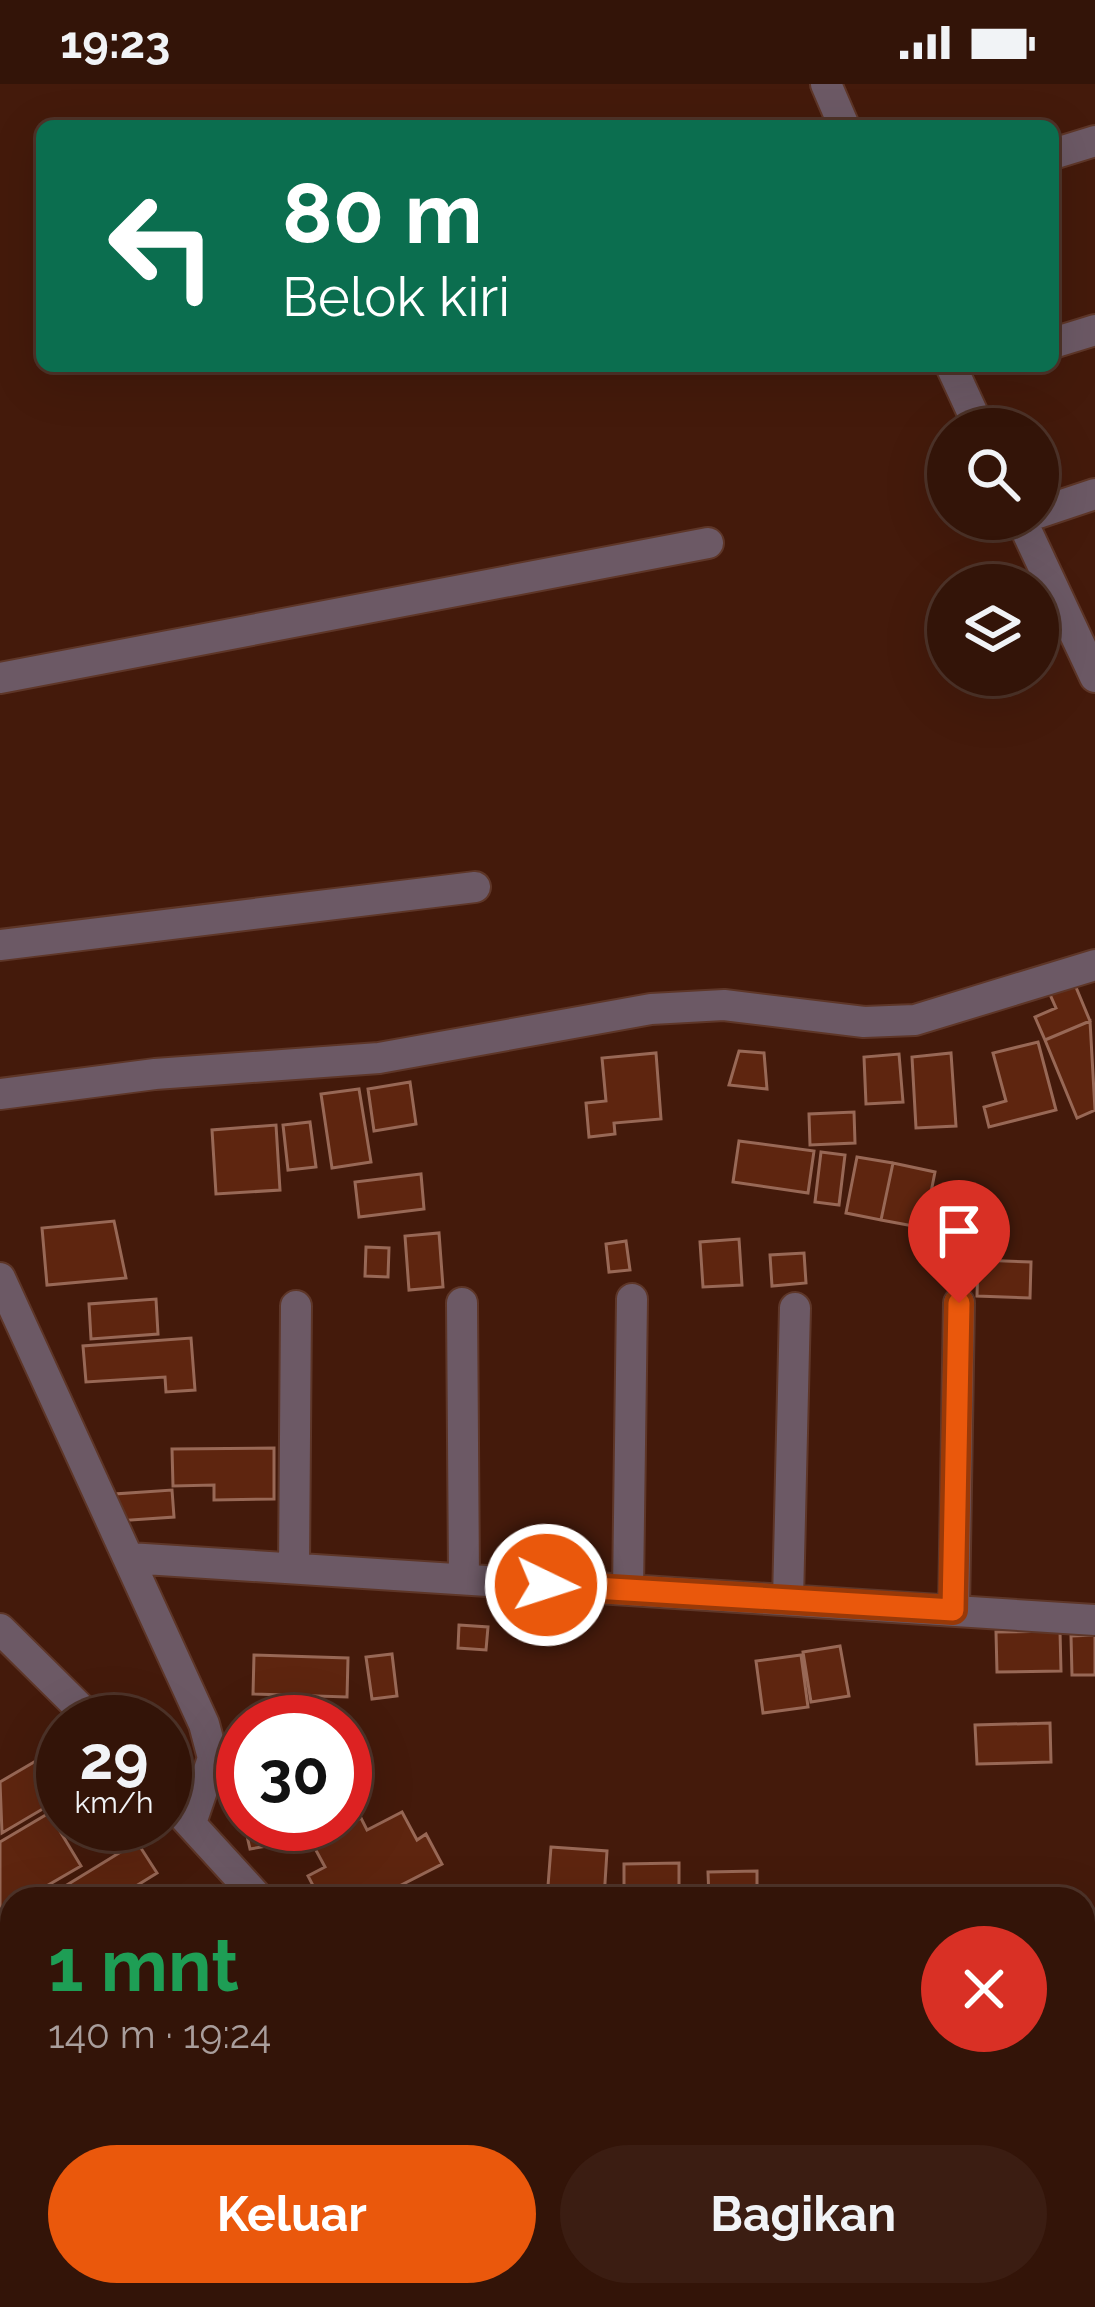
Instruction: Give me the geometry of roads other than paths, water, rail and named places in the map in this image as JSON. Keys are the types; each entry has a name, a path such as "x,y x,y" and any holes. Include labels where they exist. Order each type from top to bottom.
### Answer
{"street":[{"path":"826,84 841,120"},
{"path":"1059,152 1095,141"},
{"path":"1059,341 1095,330"},
{"path":"964,372 974,408"},
{"path":"1059,506 1095,494"},
{"path":"1032,540 1093,669"},
{"path":"0,678 708,544"},
{"path":"0,945 475,887"},
{"path":"0,1094 155,1074 379,1058 651,1009 724,1005 864,1022 915,1020 1095,965"},
{"path":"0,1278 191,1695"},
{"path":"628,1590 632,1299"},
{"path":"462,1303 464,1579"},
{"path":"953,1610 959,1303"},
{"path":"294,1568 296,1306"},
{"path":"788,1600 795,1308"},
{"path":"129,1558 1095,1619"},
{"path":"0,1630 66,1695"},
{"path":"192,1697 213,1758 192,1817"},
{"path":"192,1825 248,1887"}]}
